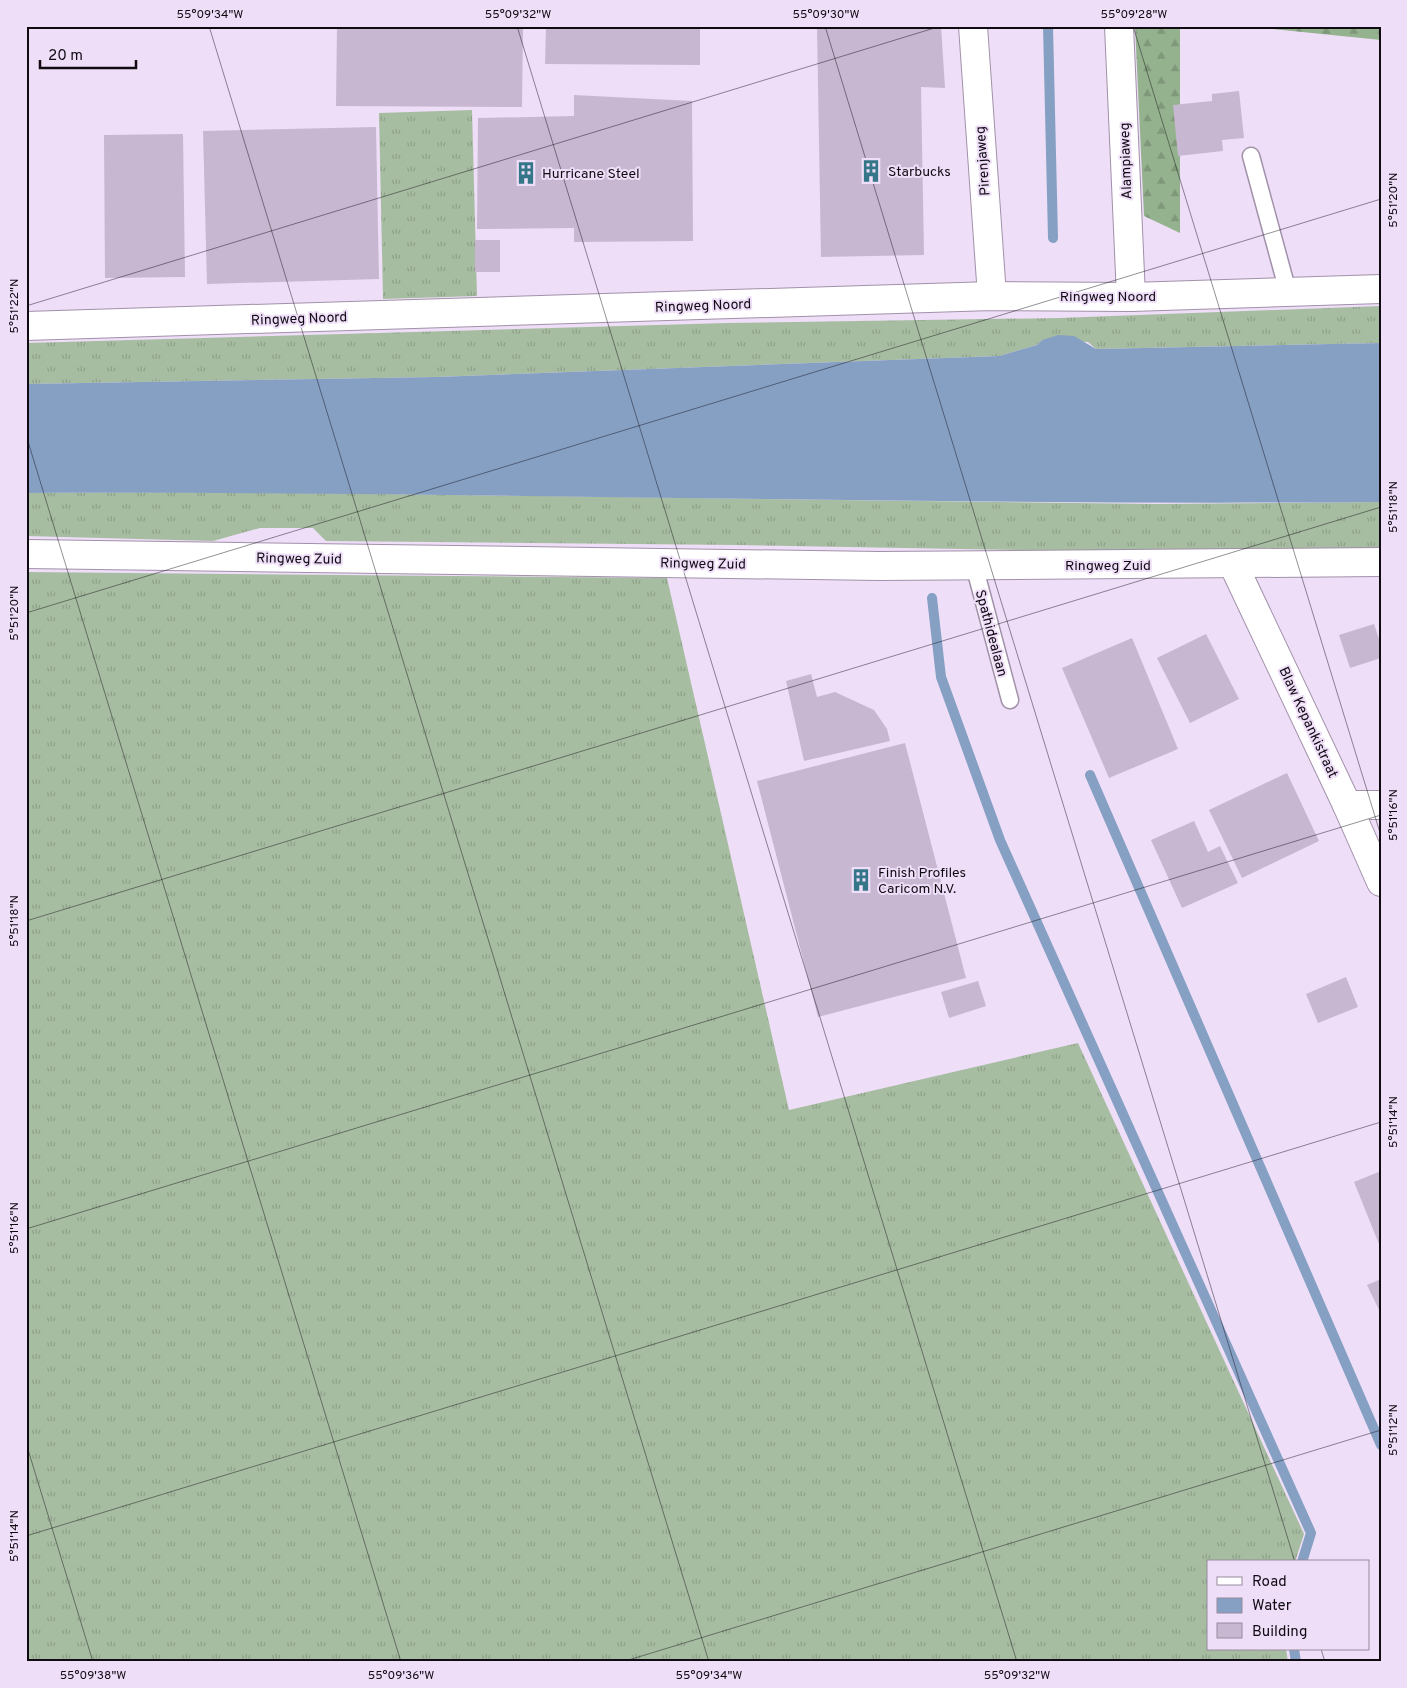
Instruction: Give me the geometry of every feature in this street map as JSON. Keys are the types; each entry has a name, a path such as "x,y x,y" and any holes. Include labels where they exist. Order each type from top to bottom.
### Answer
{"street":[{"name":"Pirenjaweg","path":"973,26 992,296"},
{"name":"Alampiaweg","path":"1119,26 1131,296"},
{"name":"Ringweg Noord","path":"26,326 992,296 1131,296 1381,289"},
{"name":"Ringweg Zuid","path":"26,554 879,566 1381,562"},
{"name":"Blaw Kepankistraat","path":"1233,564 1347,804 1381,882"},
{"path":"1347,804 1381,805"}],"lane":[{"path":"1251,156 1288,292"},
{"name":"Spathidealaan","path":"974,565 1010,700"}],"green space":[{"path":"1135,26 1180,26 1180,233 1144,216"},
{"path":"1244,26 1381,26 1381,40"},
{"path":"472,110 477,296 383,299 379,113"},
{"path":"1381,306 1381,343 1096,349 1088,342 1042,340 1037,345 999,356 436,377 26,384 26,343 727,323 1059,318"},
{"path":"229,492 1156,504 1381,502 1381,550 1021,550 326,541 313,528 260,528 213,541 26,536 26,493"},
{"path":"26,572 667,578 789,1110 1078,1043 1304,1534 1296,1560 1207,1560 1207,1650 1286,1650 1288,1662 26,1662"}],"water":[{"path":"1058,335 1074,336 1096,349 1381,343 1381,502 1042,502 365,494 26,493 26,384 436,377 999,356 1037,345 1042,340"}],"building":[{"path":"337,26 523,26 522,107 336,106"},
{"path":"546,26 700,26 700,65 545,64"},
{"name":"Starbucks","path":"817,26 941,26 945,88 921,87 924,255 821,257"},
{"path":"1239,91 1244,138 1222,140 1223,151 1178,156 1173,105 1212,101 1212,94"},
{"path":"574,95 692,101 693,241 574,242 574,228 477,229 478,118 574,116"},
{"path":"376,127 379,279 207,284 203,131"},
{"path":"183,134 185,277 105,278 104,135"},
{"path":"475,240 500,240 500,272 475,272"},
{"path":"1374,624 1381,645 1381,658 1350,668 1339,635"},
{"path":"1206,634 1239,699 1190,723 1157,658"},
{"path":"1132,638 1178,749 1109,778 1062,668"},
{"path":"811,674 817,697 835,692 874,710 887,729 890,741 804,761 786,681"},
{"name":"Finish Profiles Caricom N.V.","path":"905,743 966,978 818,1017 757,781"},
{"path":"1287,773 1319,841 1242,878 1209,810"},
{"path":"1194,821 1208,852 1220,846 1238,883 1182,908 1151,840"},
{"path":"1346,977 1358,1007 1318,1023 1306,994"},
{"path":"978,981 986,1006 949,1018 941,992"},
{"path":"1381,1171 1381,1249 1354,1182"},
{"path":"1381,1279 1381,1314 1367,1285"}],"waterway":[{"path":"1048,26 1053,238"},
{"path":"932,598 941,677 1000,840 1311,1533 1303,1560"},
{"path":"1090,775 1381,1445"},
{"path":"1294,1650 1296,1662"}],"place":[{"name":"Starbucks","path":"871,171"},
{"name":"Hurricane Steel","path":"526,173"},
{"name":"Finish Profiles Caricom N.V.","path":"861,880"}]}
